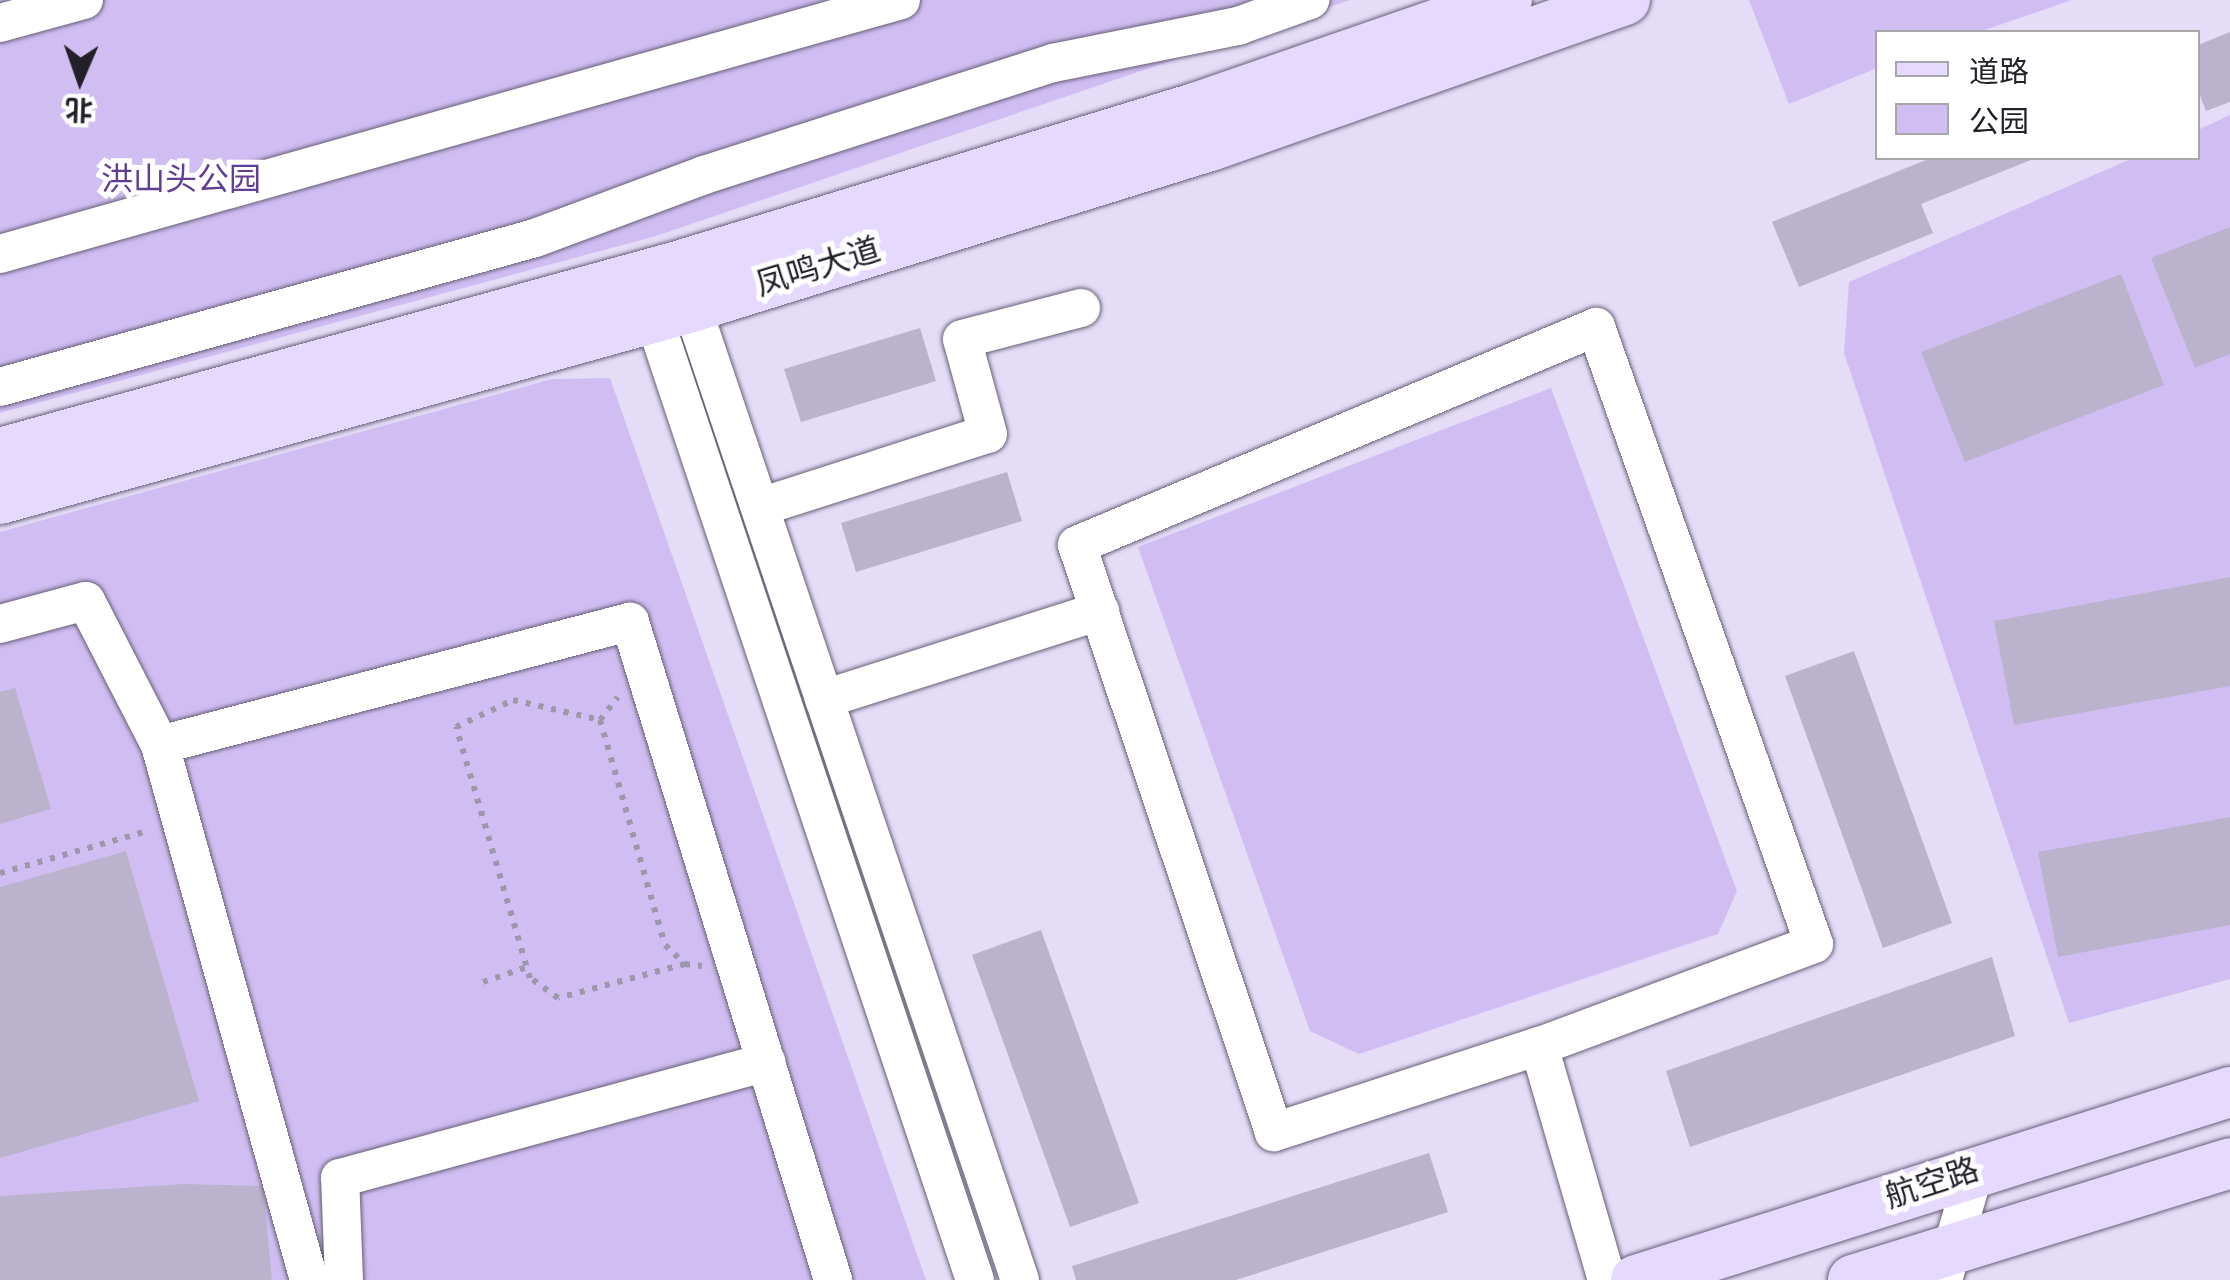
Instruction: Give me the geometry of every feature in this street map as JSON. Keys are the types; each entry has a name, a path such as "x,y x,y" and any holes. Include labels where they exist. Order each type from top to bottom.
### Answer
{"main road":[{"name":"凤鸣大道","path":"0,499 666,292 1507,0"},
{"name":"凤鸣大道","path":"0,453 666,292 1210,146 1626,0"},
{"name":"航空路","path":"1636,1280 2230,1092"},
{"path":"1853,1280 1946,1265 2230,1162"}],"street":[{"path":"0,23 84,0"},
{"path":"0,254 901,0"},
{"path":"0,387 535,238 704,176 1053,63 1238,26 1310,0"},
{"path":"666,292 760,507 1020,1280"},
{"path":"666,292 974,1280"},
{"path":"760,507 988,434 962,339 1081,308"},
{"path":"1596,327 1814,944 1539,1046 1274,1132 1077,544 1596,327"},
{"path":"0,624 86,601 160,745 309,1280"},
{"path":"824,699 1100,612"},
{"path":"160,745 630,622 833,1280"},
{"path":"1539,1046 1607,1280"},
{"path":"344,1280 340,1178 766,1062"},
{"path":"1946,1265 1975,1170"}],"path":[{"path":"685,964 665,944 600,720 513,700 456,727 530,978 558,998 685,964 738,971"},
{"path":"0,874 182,820"},
{"path":"483,982 527,967"}],"green space":[{"name":"洪山头公园","path":"0,0 1350,0 656,236 0,413"},
{"path":"1749,0 2072,0 1985,30 1875,30 1875,69 1789,104"},
{"path":"2230,115 2230,979 2069,1023 1844,353 1849,282 2128,160 2200,160 2200,129"},
{"path":"610,378 926,1280 0,1280 0,532 552,379"},
{"path":"1551,388 1737,891 1718,934 1359,1054 1310,1031 1138,547"}],"building":[{"path":"2230,32 2230,102 2206,111 2200,95 2200,44"},
{"path":"1926,160 2031,160 1921,204 1933,233 1799,287 1772,222"},
{"path":"2230,227 2230,354 2195,368 2151,258"},
{"path":"2121,274 2164,385 1965,462 1921,352"},
{"path":"920,328 936,381 801,422 784,369"},
{"path":"1007,472 1022,521 856,572 841,523"},
{"path":"2230,577 2230,686 2014,725 1994,621"},
{"path":"1854,651 1952,923 1883,948 1785,676"},
{"path":"15,688 51,809 0,824 0,692"},
{"path":"2230,817 2230,925 2058,957 2038,852"},
{"path":"126,851 199,1101 0,1158 0,887"},
{"path":"1041,930 1139,1203 1070,1227 972,955"},
{"path":"1992,957 2015,1036 1690,1147 1666,1071"},
{"path":"1429,1153 1448,1212 1236,1280 1076,1280 1072,1266"},
{"path":"184,1184 263,1186 272,1280 0,1280 0,1196"}]}
